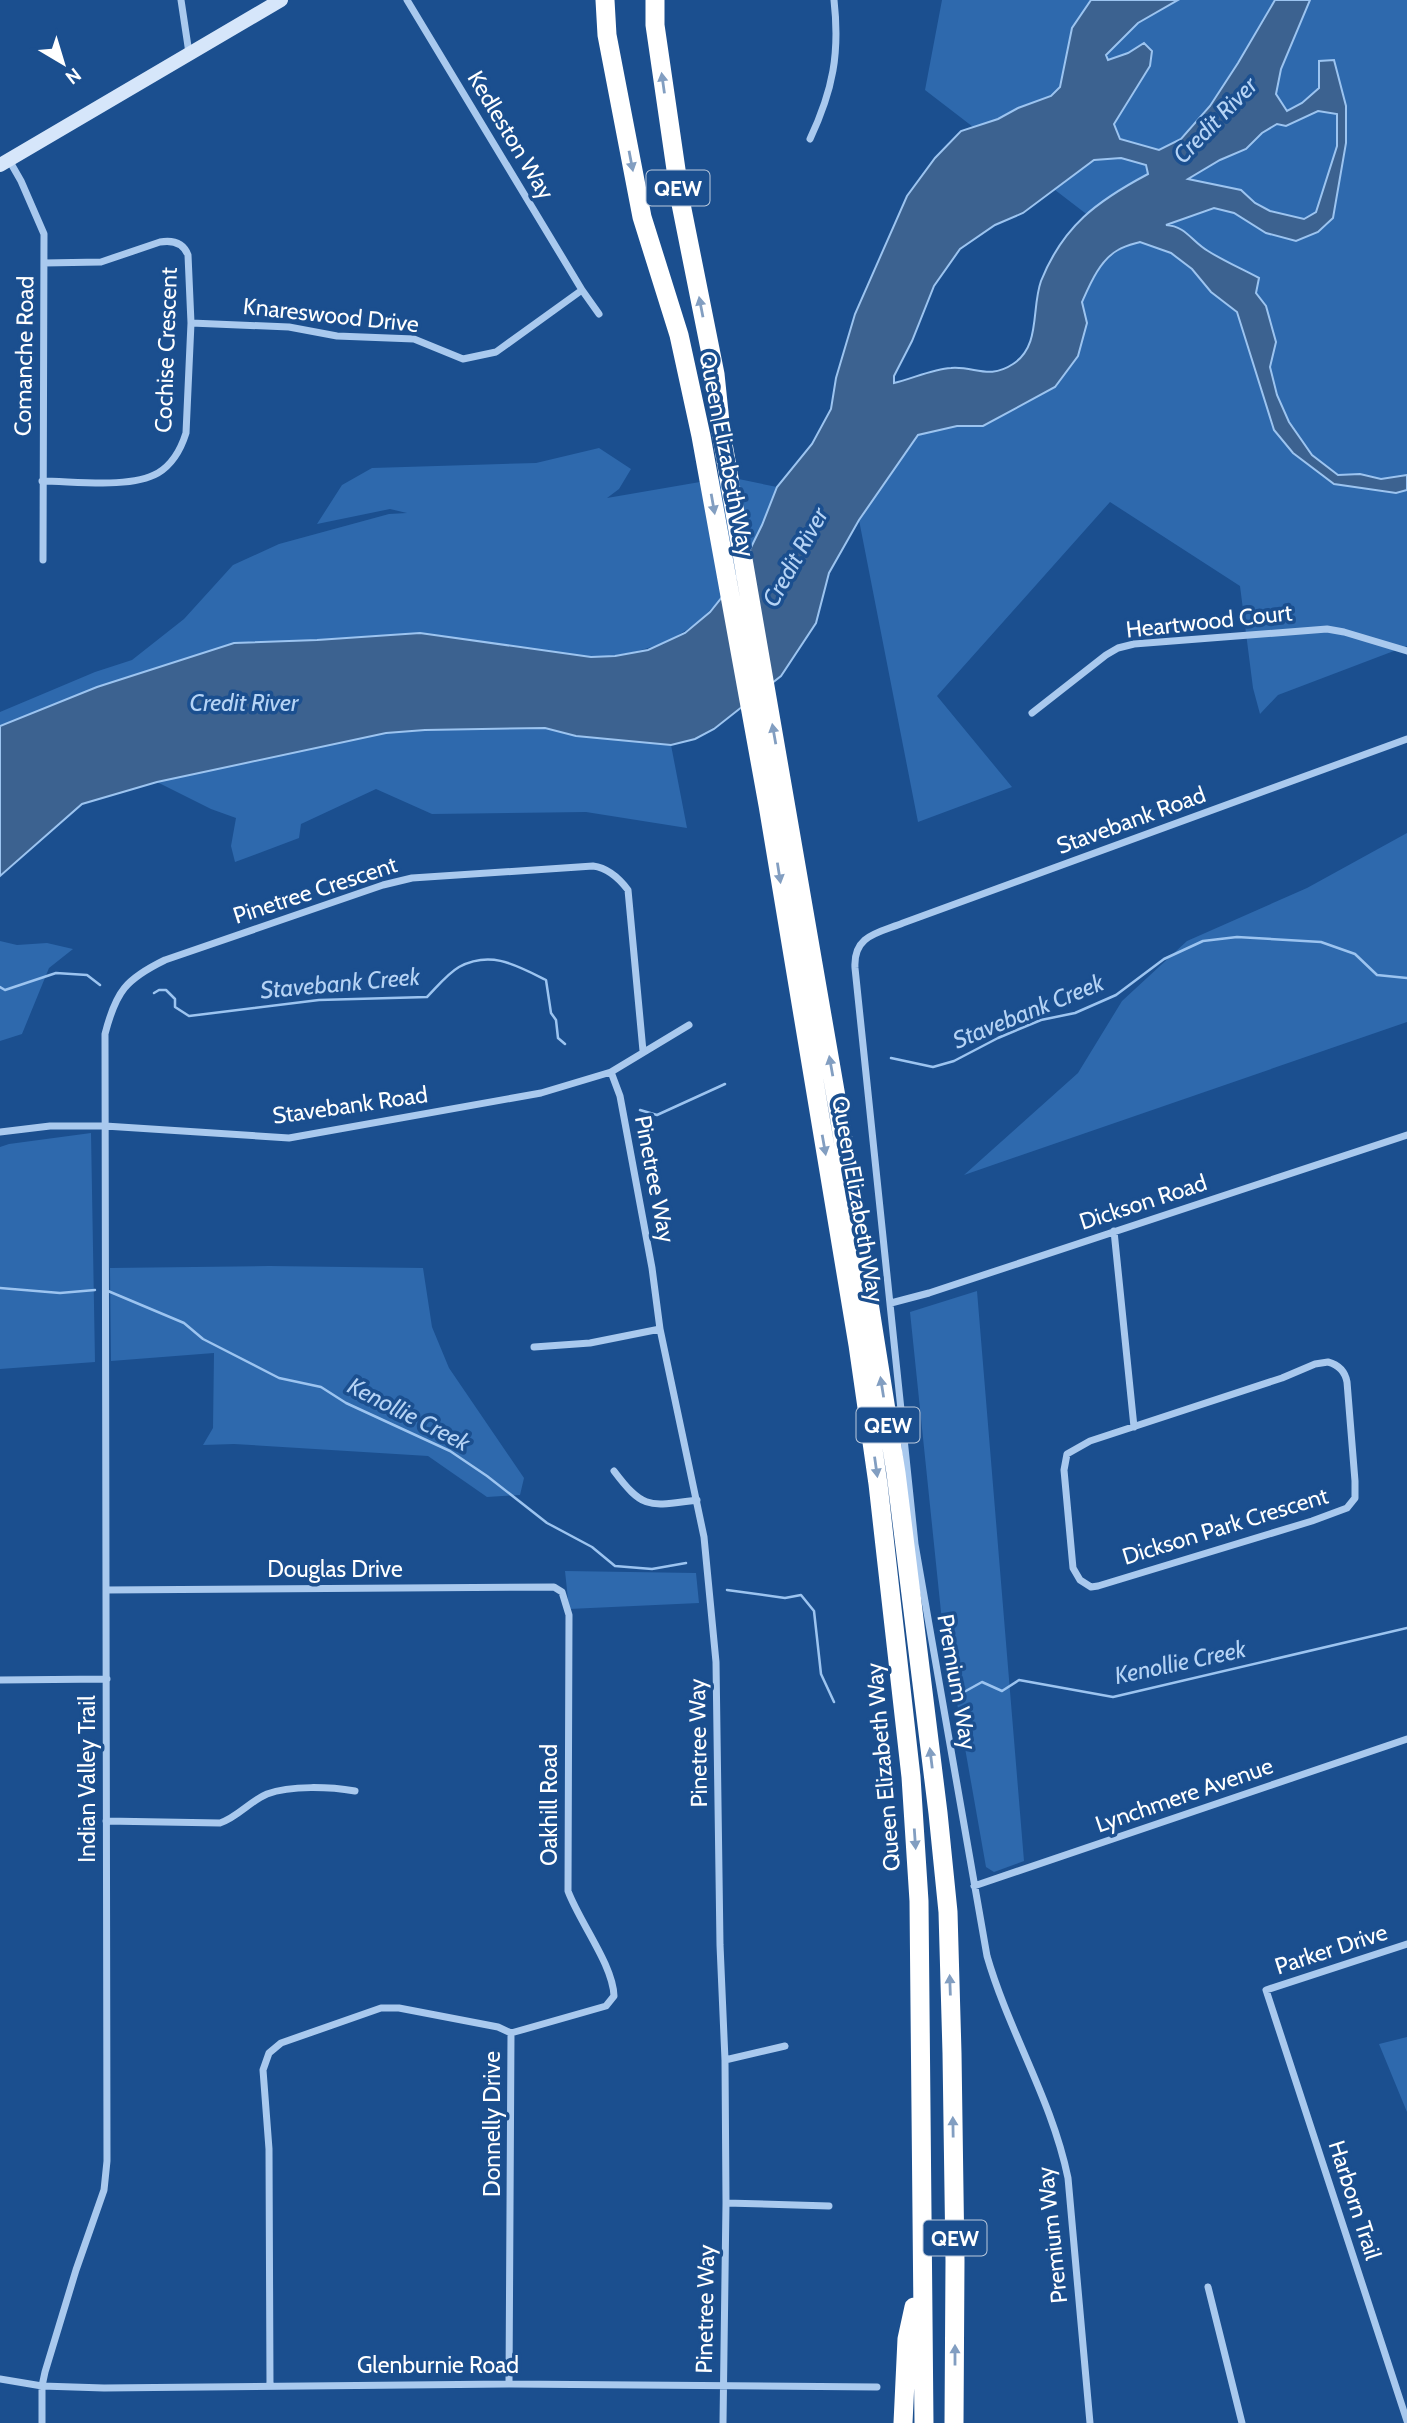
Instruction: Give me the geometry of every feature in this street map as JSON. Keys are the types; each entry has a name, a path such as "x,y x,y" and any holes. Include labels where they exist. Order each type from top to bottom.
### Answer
{"highway":[{"name":"Queen Elizabeth Way","path":"606,0 607,35 642,217 679,335 842,1127 896,1473 947,1912 956,2261 954,2423"},
{"name":"Queen Elizabeth Way","path":"655,0 654,25 681,204 715,374 721,432 867,1403 888,1563 909,1763 919,1915 924,2423"},
{"path":"903,2423 908,2339 921,2271"}],"main road":[{"path":"5,162 281,0"}],"street":[{"path":"181,0 189,53"},
{"name":"Kedleston Way","path":"407,0 582,290"},
{"path":"810,139 821,116 834,69 838,34 834,0"},
{"name":"Comanche Road","path":"5,162 21,181 44,234 43,560"},
{"name":"Cochise Crescent","path":"42,481 124,482 143,479 159,473 173,460 181,449 186,433 191,323 188,254 177,242 160,242 101,262 44,262"},
{"path":"582,290 599,314"},
{"name":"Knareswood Drive","path":"191,323 289,327 337,336 414,339 463,359 496,352 582,290"},
{"name":"Heartwood Court","path":"1032,713 1106,655 1134,643 1327,629 1407,651"},
{"name":"Stavebank Road","path":"868,937 1407,739"},
{"name":"Pinetree Crescent","path":"105,1126 105,1034 117,996 129,982 146,969 166,960 358,893 412,878 603,867 628,890 643,1051"},
{"name":"Premium Way","path":"868,937 856,951 855,968 920,1576 987,1956 995,1984 1062,2151 1068,2178 1090,2423"},
{"name":"Stavebank Road","path":"0,1132 50,1126 105,1126 289,1138 541,1093 611,1072 689,1025"},
{"name":"Pinetree Way","path":"611,1072 620,1096 652,1268 660,1329 704,1537 716,1662 720,1945 725,2060 723,2423"},
{"name":"Indian Valley Trail","path":"42,2423 42,2386 76,2270 104,2190 107,2161 105,1126"},
{"name":"Dickson Road","path":"891,1303 929,1293 1407,1135"},
{"path":"1114,1231 1134,1427"},
{"path":"534,1348 590,1343 660,1329"},
{"name":"Dickson Park Crescent","path":"1315,1364 1336,1364 1346,1375 1347,1382 1355,1498 1347,1508 1334,1514 1091,1587 1080,1580 1073,1568 1064,1470 1067,1454 1090,1441 1134,1427 1282,1378 1315,1364"},
{"path":"614,1471 631,1493 640,1501 651,1505 697,1500"},
{"name":"Douglas Drive","path":"106,1590 554,1587 562,1592"},
{"name":"Oakhill Road","path":"511,2033 606,2006 614,1996 614,1982 576,1912 568,1891 569,1615 562,1592"},
{"path":"0,1680 107,1679"},
{"name":"Lynchmere Avenue","path":"974,1886 1407,1739"},
{"path":"106,1821 220,1823 267,1794 281,1790 333,1788 355,1791"},
{"name":"Parker Drive","path":"1266,1990 1407,1944"},
{"name":"Harborn Trail","path":"1266,1990 1407,2421"},
{"name":"Donnelly Drive","path":"270,2386 269,2149 263,2070 269,2053 281,2043 381,2008 399,2008 498,2027 511,2033 509,2384"},
{"path":"725,2060 785,2046"},
{"path":"726,2203 829,2206"},
{"path":"1208,2287 1242,2423"},
{"name":"Glenburnie Road","path":"0,2379 42,2386 509,2384 877,2387"}],"shaded area":[{"path":"942,0 1407,0 1407,646 1278,695 1260,714 1253,688 1240,586 1110,502 937,696 1012,787 918,822 859,520 918,435 957,426 983,426 1055,387 1087,323 1082,302 1090,285 1112,255 1128,246 925,90"},
{"path":"599,448 631,469 619,489 607,498 729,477 777,487 748,554 732,582 713,607 691,627 664,642 631,653 591,657 420,633 234,643 97,687 0,726 0,712 95,672 132,660 184,619 233,565 279,544 389,514 407,513 390,509 317,524 342,485 372,468 536,463"},
{"path":"545,728 576,736 671,745 687,828 586,812 432,814 376,789 301,824 299,838 235,862 231,846 236,818 211,809 157,782 386,733"},
{"path":"1407,833 1407,1022 964,1175 1078,1073 1122,1001 1187,941 1307,888"},
{"path":"0,941 17,945 47,943 73,949 49,968 22,1034 0,1041"},
{"path":"91,1133 95,1362 0,1369 0,1147"},
{"path":"110,1268 423,1268 432,1327 449,1368 524,1478 520,1495 487,1497 428,1456 234,1444 203,1445 213,1428 214,1353 111,1361"},
{"path":"977,1291 1024,1861 994,1872 986,1867 941,1612 910,1312"},
{"path":"565,1571 696,1573 699,1603 569,1609"},
{"path":"1407,2037 1407,2112 1379,2044"}],"water":[{"name":"Credit River","path":"1091,0 1178,0 1138,23 1106,55 1108,60 1128,53 1144,43 1152,51 1150,66 1114,124 1120,139 1159,150 1181,139 1210,106 1275,0 1310,0 1281,69 1276,94 1287,111 1302,103 1319,88 1319,61 1334,60 1346,106 1346,143 1333,218 1318,232 1296,241 1266,233 1234,213 1214,208 1166,225 1179,228 1208,251 1259,278 1256,293 1266,306 1276,342 1270,367 1277,395 1289,422 1312,455 1338,475 1360,474 1381,479 1407,475 1407,490 1396,493 1334,484 1293,453 1274,430 1237,312 1211,292 1192,269 1171,253 1140,242 1123,247 1112,254 1096,273 1082,302 1087,323 1078,356 1055,387 983,426 957,426 918,435 859,520 829,573 816,623 781,676 714,729 695,739 671,745 576,736 545,728 386,733 157,782 82,804 0,876 0,726 97,687 234,643 420,633 591,657 648,650 685,633 710,612 734,582 777,487 812,444 831,409 836,378 855,314 907,196 935,158 961,131 998,119 1018,108 1051,96 1060,87 1072,28","holes":["1318,111 1337,114 1337,146 1316,212 1304,219 1270,211 1255,203 1241,190 1188,179 1220,160 1246,149 1262,133 1277,124 1286,126","1121,158 1146,165 1148,174 1098,205 1071,230 1060,245 1041,281 1032,337 1022,356 1013,364 997,371 944,369 894,383 894,376 912,341 934,286 960,249 995,225 1023,213 1094,160"]}],"waterway":[{"name":"Stavebank Creek","path":"891,1058 933,1067 954,1061 1041,1020 1075,1013 1116,995 1164,959 1203,941 1237,937 1321,942 1355,954 1377,975 1407,978"},
{"name":"Stavebank Creek","path":"154,993 166,990 175,999 175,1007 189,1016 319,1000 427,997 459,967 471,962 493,960 514,965 546,980 558,1038 565,1044"},
{"name":"Stavebank Creek","path":"0,987 5,990 56,973 87,975 100,985"},
{"name":"Stavebank Creek","path":"640,1110 657,1115 725,1084"},
{"name":"Kenollie Creek","path":"0,1288 60,1293 95,1290"},
{"name":"Kenollie Creek","path":"108,1291 184,1323 203,1339 279,1378 321,1387 346,1403 450,1451 547,1523 592,1547 615,1566 652,1569 686,1563"},
{"name":"Kenollie Creek","path":"727,1590 785,1598 801,1595 814,1611 821,1674 834,1702"},
{"name":"Kenollie Creek","path":"964,1692 982,1682 1002,1691 1019,1680 1113,1697 1407,1628"}]}
